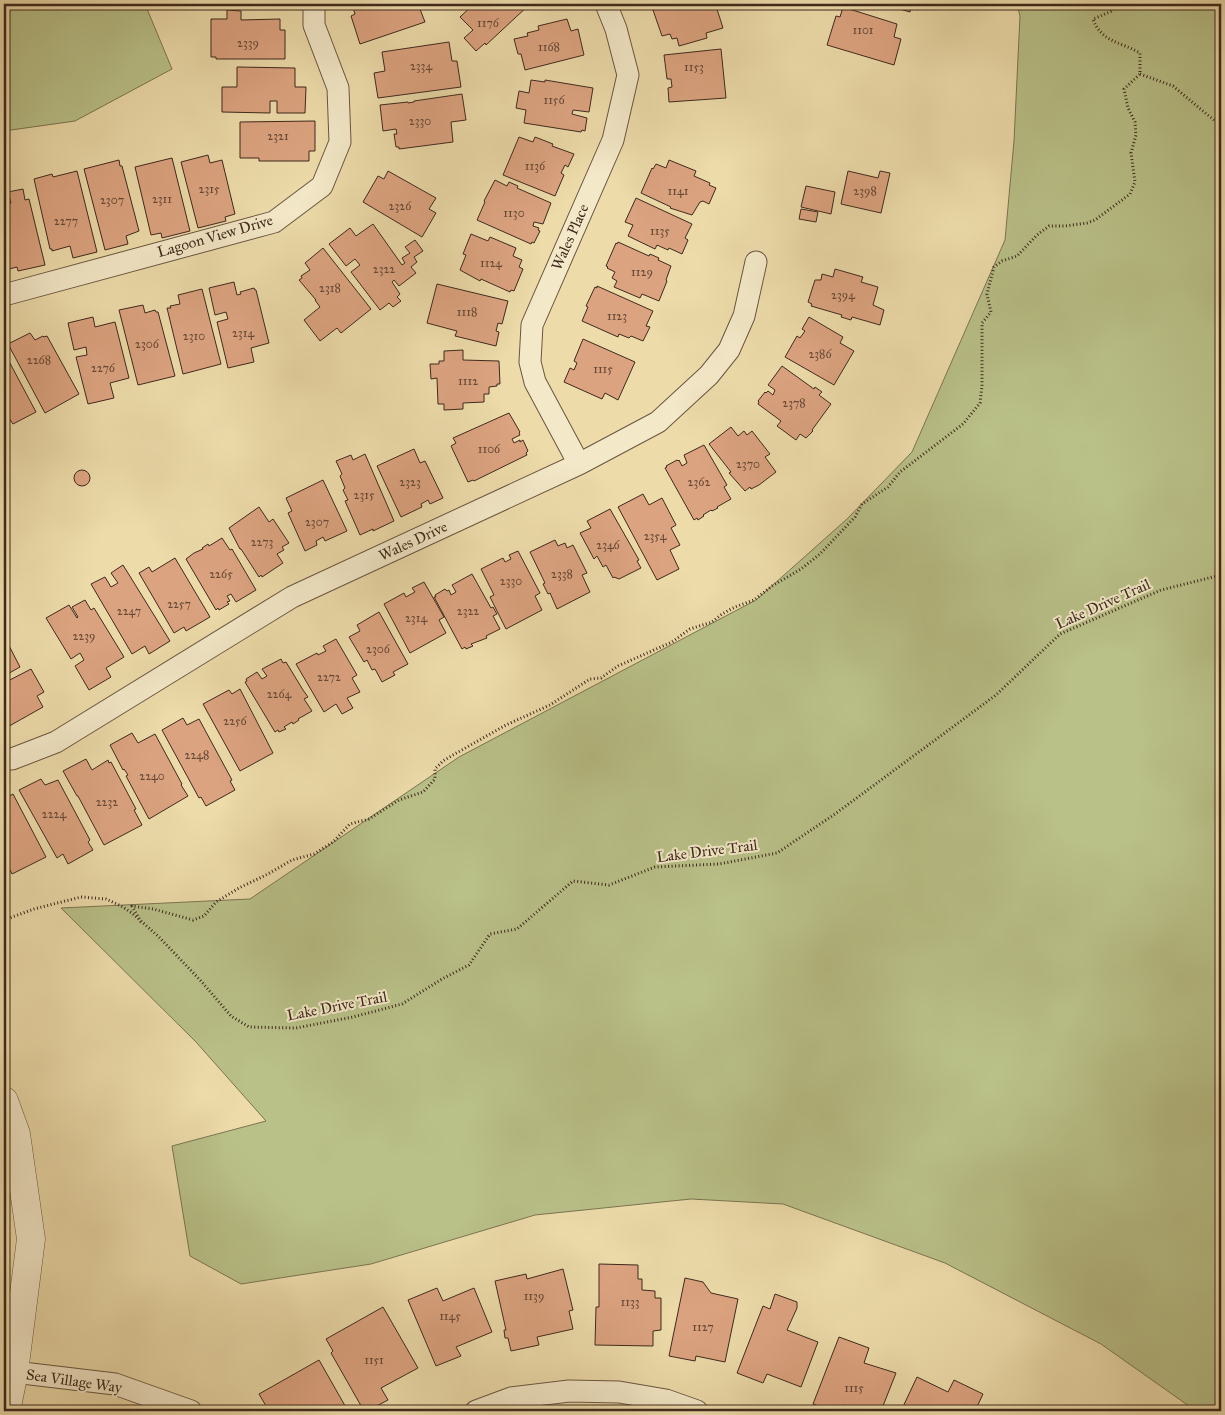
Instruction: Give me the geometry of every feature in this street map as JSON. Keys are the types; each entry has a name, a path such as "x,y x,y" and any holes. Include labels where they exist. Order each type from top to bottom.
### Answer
{"street":[{"name":"Lagoon View Drive","path":"4,295 274,222 322,186 340,142 338,88 314,25 314,4"},
{"name":"Wales Place","path":"579,464 535,382 530,362 532,325 613,140 628,75 616,30 606,4"},
{"name":"Wales Drive","path":"4,759 12,759 56,742 292,597 579,464 658,422 709,375 729,350 744,316 756,262"},
{"path":"4,1101 16,1134 30,1239 14,1372 6,1411"},
{"name":"Sea Village Way","path":"14,1372 115,1384 191,1411"},
{"path":"476,1411 511,1398 569,1391 619,1392 666,1400 698,1411"}],"path":[{"path":"141,922 132,906 193,920 204,916 216,902 239,888 292,860 314,854 333,842 350,824 369,819 400,800 423,792 435,779 435,770 448,758 506,725 550,705 590,679 601,678 618,666 672,642 690,629 712,622 728,610 754,600 772,586 800,570 820,554 855,517 862,504 888,487 900,472 963,424 980,403 982,386 982,323 990,312 987,294 994,267 1017,256 1049,226 1065,226 1095,220 1130,194 1135,182 1131,153 1136,135 1135,122 1128,108 1124,89 1140,74 1140,53 1130,47 1109,40 1096,29 1094,19 1112,11 1119,4"},
{"path":"1140,74 1174,86 1221,126"},
{"name":"Lake Drive Trail","path":"4,920 34,909 82,897 106,900 121,906 159,937 231,1016 249,1027 296,1028 353,1017 402,1004 442,979 470,965 490,934 517,929 573,881 609,885 655,867 719,864 777,853 835,814 996,696 1060,634 1162,590 1221,575"}],"green space":[{"path":"4,4 145,4 172,69 75,121 4,131"},
{"path":"1017,4 1221,4 1221,1411 1196,1411 1101,1344 945,1263 783,1204 691,1199 535,1215 371,1264 241,1284 190,1256 172,1146 266,1121 196,1042 61,908 250,899 459,757 756,600 847,519 912,452 1005,240 1014,141 1020,16"}],"building":[{"path":"237,4 251,4 249,9"},
{"path":"352,4 418,4 425,22 360,44 351,16 355,14"},
{"path":"474,4 530,4 486,45 485,43 476,51 464,38 473,30 460,17"},
{"path":"673,4 712,4 713,7 716,6 723,28 706,33 707,38 679,46 677,38 672,39 670,34 662,36 653,10"},
{"path":"882,4 920,4 918,10 911,8 910,12"},
{"path":"843,7 897,24 894,37 901,39 894,65 827,45 836,16 840,17"},
{"path":"227,10 241,11 241,20 280,19 280,30 285,30 285,59 216,59 216,57 211,57 211,19 227,19"},
{"path":"567,19 571,31 578,29 584,55 525,70 521,54 518,54 514,39 528,36 527,33 539,30 538,26"},
{"path":"449,42 452,61 457,61 461,87 378,98 374,73 385,71 382,52"},
{"path":"721,49 726,98 669,102 668,88 672,87 671,79 667,79 664,55"},
{"path":"237,67 295,68 295,87 306,87 305,113 277,113 277,101 270,101 270,113 222,112 222,87 237,87"},
{"path":"531,80 545,82 545,80 593,88 589,112 573,110 572,114 587,118 585,131 582,130 581,132 524,123 526,110 516,108 519,91 529,93"},
{"path":"462,94 466,120 451,122 453,142 399,149 399,147 396,147 394,134 397,134 396,129 383,131 380,105 408,103"},
{"path":"315,121 315,151 309,151 309,161 259,161 259,158 240,158 240,122"},
{"path":"519,137 533,142 535,137 574,154 568,167 565,165 561,173 564,175 555,196 503,175"},
{"path":"208,155 210,163 222,160 235,214 225,217 226,221 198,228 181,162"},
{"path":"172,158 190,231 162,238 161,233 151,235 135,167"},
{"path":"119,160 139,231 126,236 128,244 105,250 84,169"},
{"path":"669,160 696,171 694,176 710,183 709,185 716,188 709,204 703,201 700,202 692,215 670,208 641,193 652,168 656,164 666,168"},
{"path":"77,171 97,252 73,258 70,246 52,251 50,249 34,179 52,174 53,177"},
{"path":"388,171 436,198 429,209 436,213 422,237 363,202 378,176 384,179"},
{"path":"848,171 878,178 880,171 890,173 881,213 841,204"},
{"path":"495,180 507,186 509,182 518,186 517,188 551,203 543,224 534,222 533,226 539,228 538,230 540,231 534,243 532,242 531,244 477,220"},
{"path":"806,186 835,192 831,214 801,207"},
{"path":"23,189 25,200 29,199 45,265 18,271 17,267 5,270 4,205 11,203 8,192"},
{"path":"636,198 692,224 685,238 688,240 682,254 657,245 655,249 628,236 633,225 625,222"},
{"path":"801,209 818,212 816,222 799,219"},
{"path":"373,224 402,265 405,263 402,258 410,253 405,247 415,240 423,251 414,257 417,262 411,267 416,273 399,286 394,280 392,282 400,294 397,297 401,301 393,307 389,303 380,310 351,272 360,265 355,259 346,266 329,244 350,228 356,236"},
{"path":"471,234 488,241 490,237 516,248 513,256 522,260 519,267 523,269 514,291 511,290 510,292 481,279 480,281 460,270 466,255 463,254"},
{"path":"618,242 649,256 650,254 659,258 658,260 671,266 659,301 642,294 640,298 614,287 617,281 612,278 615,272 606,266"},
{"path":"323,248 371,309 341,333 337,328 320,341 304,320 320,307 299,280 302,278 301,276 310,270 305,263"},
{"path":"835,269 863,277 861,282 878,287 873,305 884,310 880,325 852,317 851,320 841,317 842,315 811,306 812,304 808,302 815,280 821,280 822,274 833,277"},
{"path":"234,282 237,295 241,294 240,292 254,288 256,290 269,343 251,348 254,362 228,368 217,322 228,319 226,312 215,315 209,288"},
{"path":"437,284 508,301 502,324 498,323 496,331 499,332 496,346 455,336 457,331 427,323"},
{"path":"597,286 653,311 646,326 650,327 643,341 619,334 618,337 582,321 588,307 586,306"},
{"path":"202,289 221,364 183,374 167,308 180,304 178,295"},
{"path":"143,305 145,313 155,310 158,312 175,376 138,385 119,310"},
{"path":"93,317 95,327 115,322 129,378 110,383 114,398 88,404 76,357 87,355 86,347 74,350 68,323"},
{"path":"809,317 843,337 840,343 854,351 834,385 785,357 797,336 800,338 805,331 802,329"},
{"path":"30,333 35,340 47,336 79,394 45,413 8,344"},
{"path":"583,339 635,362 618,400 605,393 602,399 564,382 570,368 574,370 577,363 574,361"},
{"path":"463,350 463,360 499,361 500,384 489,387 489,394 484,394 484,402 463,403 463,409 444,410 444,404 438,404 437,378 431,379 430,364 439,364 439,361 444,361 444,351"},
{"path":"4,352 36,412 13,424 9,418 4,421"},
{"path":"782,366 814,389 815,387 822,392 819,395 831,404 806,438 800,434 796,440 777,426 781,421 758,404 758,401 765,392 768,391 773,395 775,390 768,385"},
{"path":"509,413 520,432 520,435 512,439 514,443 523,440 528,451 527,455 474,481 468,482 451,446 456,443 453,438"},
{"path":"731,427 738,436 744,431 747,435 752,431 770,454 765,457 776,472 759,485 751,489 750,487 745,491 729,473 731,472 709,444"},
{"path":"704,445 727,485 724,487 731,499 703,515 698,520 697,518 694,520 665,468 677,460 679,460 682,466 687,463 684,455"},
{"path":"414,449 420,463 425,461 443,498 430,504 428,500 421,504 422,507 401,517 377,466"},
{"path":"365,454 394,521 360,535 345,501 348,500 343,490 345,488 340,476 342,474 336,461 351,455 353,460"},
{"path":"82,470 88,472 90,478 88,484 82,486 76,484 74,478 76,472"},
{"path":"323,480 347,531 325,541 323,537 316,541 317,545 305,551 288,513 292,511 286,498"},
{"path":"643,494 649,505 662,498 676,525 671,528 680,545 670,550 679,569 657,580 618,507"},
{"path":"259,507 269,522 273,519 289,543 282,547 284,550 277,554 283,563 262,577 261,575 259,577 240,549 229,528"},
{"path":"610,509 639,560 637,561 641,568 619,579 613,578 606,565 603,567 597,556 594,559 580,533 591,528 587,521"},
{"path":"222,538 230,550 232,549 256,590 236,602 231,594 227,596 230,601 227,602 229,604 216,610 186,559 208,544 209,546"},
{"path":"555,540 558,546 565,543 567,548 573,545 587,573 582,575 590,592 557,609 550,593 548,594 543,584 545,583 530,552"},
{"path":"518,551 540,593 535,596 542,610 506,629 490,597 494,595 481,569 503,558 505,562 511,559 509,555"},
{"path":"175,558 210,617 186,631 184,627 174,633 139,573 149,567 152,572"},
{"path":"123,565 170,641 149,654 145,646 132,654 91,584 105,577 111,587 118,583 111,573"},
{"path":"472,574 491,608 493,607 497,614 493,616 500,629 486,636 487,638 471,644 473,646 462,649 434,597 445,589 449,590 451,595 456,592 452,585"},
{"path":"424,582 444,617 439,620 446,633 410,653 384,604 404,593 406,597 415,592 412,588"},
{"path":"85,600 91,610 94,608 124,657 106,668 111,677 89,690 75,666 84,660 80,653 71,659 46,618 69,605 77,618 72,607"},
{"path":"379,612 408,664 393,672 395,675 382,682 375,669 372,670 367,660 364,662 349,637 360,631 357,625"},
{"path":"4,636 20,667 4,676"},
{"path":"336,639 357,675 352,678 360,692 347,698 353,708 342,714 336,704 324,712 296,664 317,653 318,655 326,651 323,646"},
{"path":"281,659 283,663 286,662 308,697 304,699 312,711 293,724 292,722 284,727 286,729 275,732 245,682 247,681 246,679 257,672 262,679 267,676 262,669"},
{"path":"31,669 44,692 37,696 43,707 4,729 4,683"},
{"path":"240,689 273,753 240,771 203,704 229,690 232,694"},
{"path":"183,718 187,725 199,719 232,780 230,781 235,790 206,806 201,797 199,798 162,730"},
{"path":"132,733 138,743 155,734 188,796 149,819 126,776 128,775 123,770 110,745"},
{"path":"86,759 92,770 108,760 109,763 111,762 136,809 134,810 142,825 104,845 63,771"},
{"path":"41,779 45,785 58,780 90,840 88,842 93,850 68,864 63,854 57,858 19,790"},
{"path":"13,794 46,857 12,874 4,858 4,799"},
{"path":"599,1264 638,1265 638,1279 642,1279 642,1290 655,1291 655,1298 661,1298 661,1330 653,1331 653,1346 595,1345 596,1307 599,1307"},
{"path":"563,1269 573,1310 569,1311 573,1329 537,1337 539,1345 511,1351 508,1338 505,1338 504,1330 506,1330 495,1281 526,1274 527,1279"},
{"path":"685,1278 703,1282 711,1293 738,1299 725,1362 696,1356 695,1361 669,1356"},
{"path":"437,1288 443,1301 474,1288 492,1332 456,1347 461,1356 436,1366 408,1300"},
{"path":"775,1294 797,1302 797,1308 787,1330 818,1342 801,1387 767,1374 763,1383 737,1373 763,1306 770,1309"},
{"path":"383,1307 418,1368 381,1388 388,1400 364,1411 331,1353 333,1351 326,1339"},
{"path":"839,1337 869,1348 864,1363 896,1373 881,1411 859,1411 843,1405 841,1411 833,1411 813,1404"},
{"path":"319,1360 348,1411 269,1411 259,1394"},
{"path":"917,1377 948,1392 954,1380 983,1394 975,1411 901,1411"}]}
